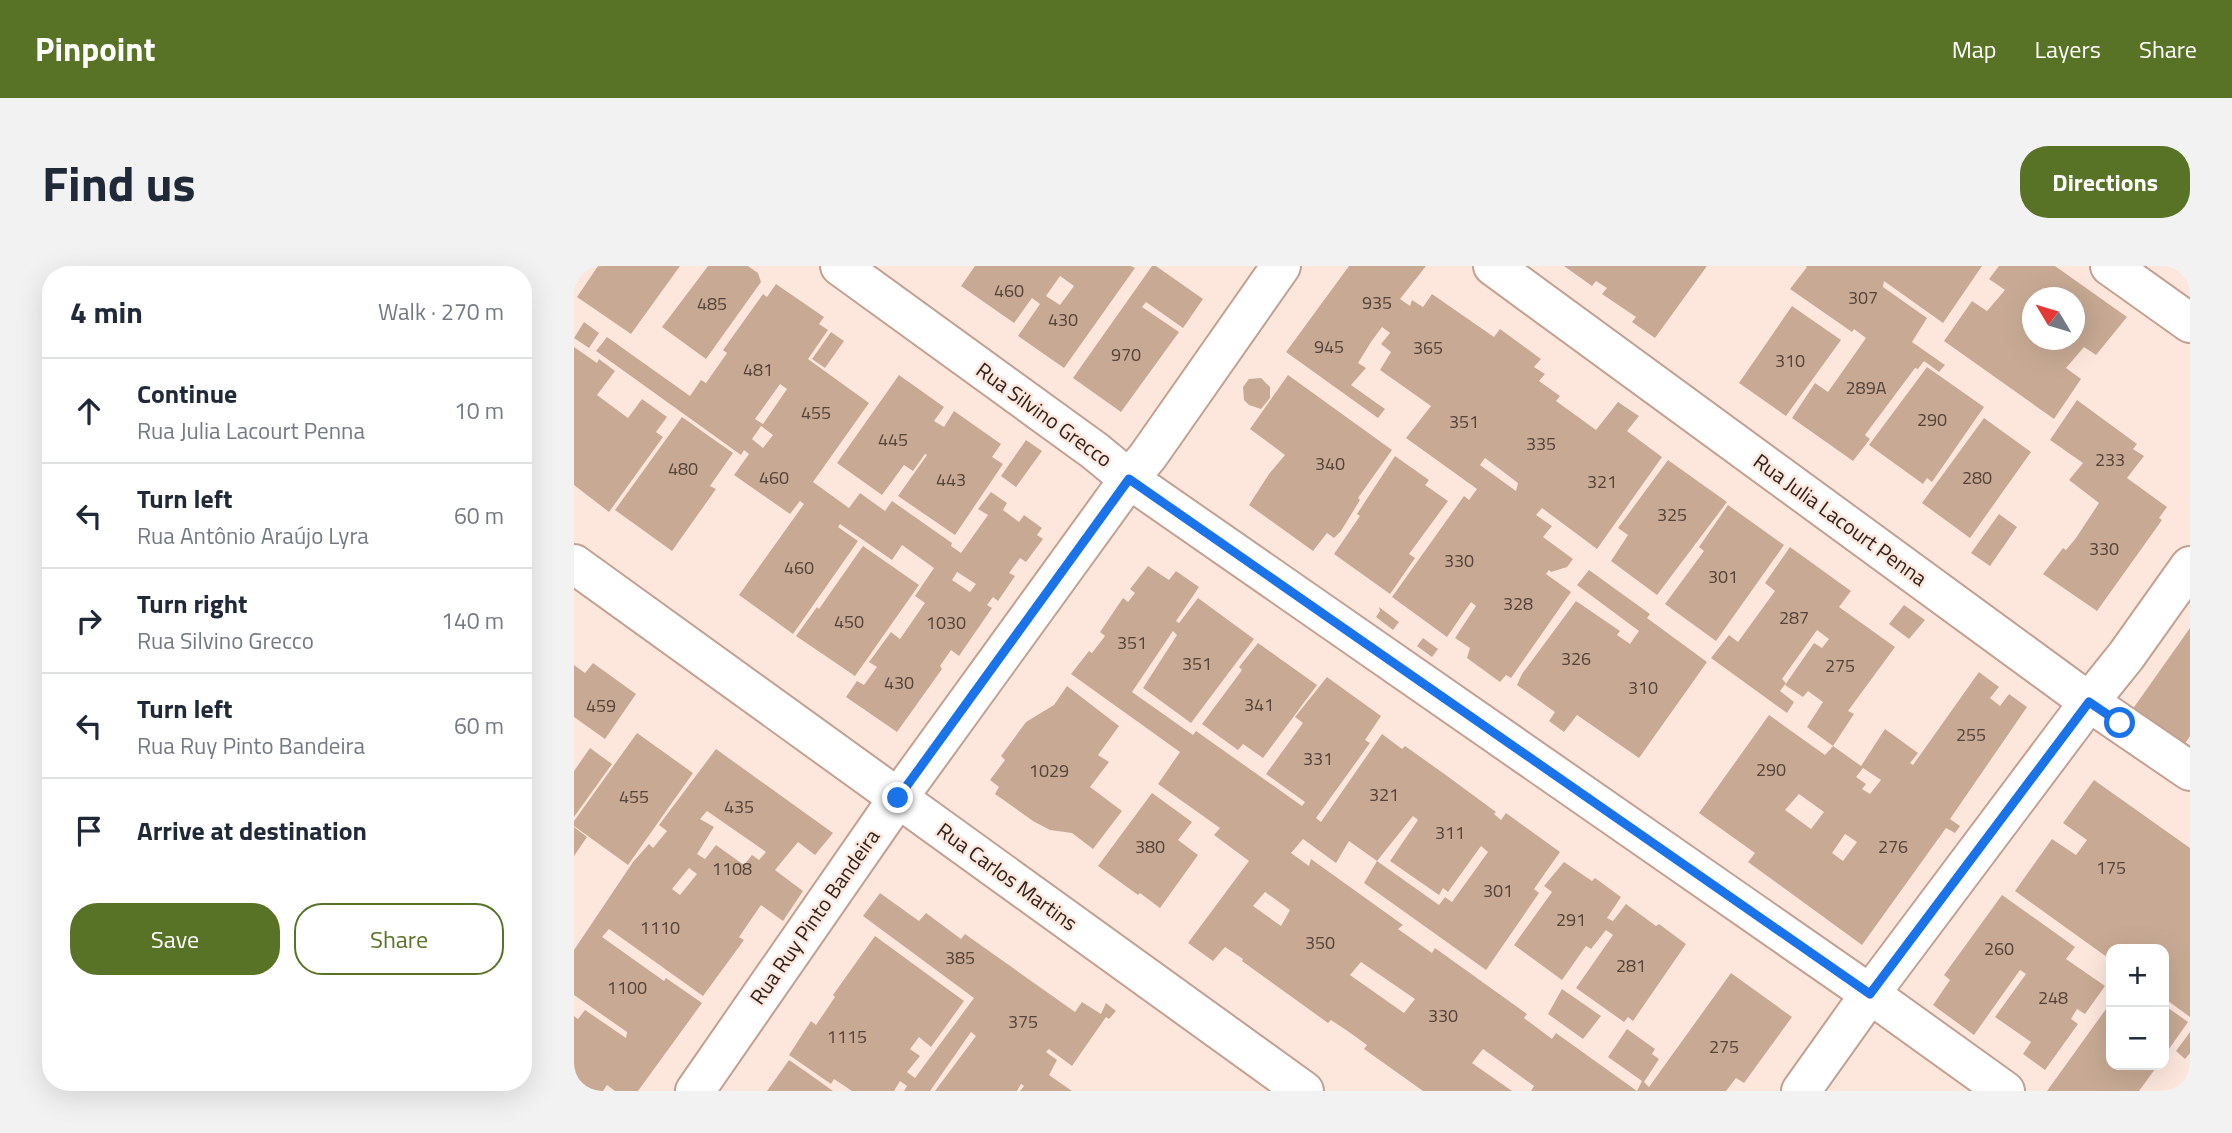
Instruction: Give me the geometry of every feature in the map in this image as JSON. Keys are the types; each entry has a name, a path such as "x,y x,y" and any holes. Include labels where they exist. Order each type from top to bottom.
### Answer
{"street":[{"name":"Rua Silvino Grecco","path":"840,266 1095,451 1129,479 1870,994 2005,1091"},
{"name":"Rua Ruy Pinto Bandeira","path":"695,1091 898,798 1148,456 1281,266"},
{"name":"Rua Julia Lacourt Penna","path":"1493,266 2089,702 2190,771"},
{"path":"2110,266 2190,323"},
{"name":"Rua Carlos Martins","path":"574,564 1304,1091"},
{"path":"1801,1091 1870,994 2126,656 2190,566"}],"building":[{"path":"598,266 680,266 631,334 577,297"},
{"path":"708,266 748,266 758,273 761,282 706,359 662,327"},
{"path":"975,266 1135,268 1064,368 1018,336 1040,304 1032,298 1014,323 961,286","holes":["1060,276 1074,286 1060,305 1046,296"]},
{"path":"1152,266 1156,266 1203,299 1183,328 1146,302 1142,307 1179,332 1121,412 1073,378"},
{"path":"1349,266 1426,266 1400,299 1410,306 1412,300 1423,307 1432,294 1494,337 1500,329 1541,359 1534,367 1545,374 1539,381 1560,396 1556,401 1596,430 1618,402 1639,416 1627,431 1662,457 1597,549 1542,508 1536,515 1552,526 1543,537 1573,559 1567,567 1551,572 1549,570 1546,574 1571,592 1511,678 1506,675 1500,682 1467,658 1470,648 1455,638 1476,606 1471,602 1447,637 1392,597 1464,496 1469,500 1477,489 1406,438 1431,406 1380,370 1391,352 1381,344 1390,333 1382,327 1358,363 1366,368 1351,385 1385,409 1378,418 1286,352","holes":["1485,458 1518,483 1516,491 1480,465"]},
{"path":"1564,266 1707,266 1655,338 1632,322 1636,317 1602,294 1607,288 1596,281 1592,286"},
{"path":"1805,266 1982,266 1943,323 1884,281 1883,287 1927,318 1912,342 1945,365 1939,372 1924,361 1918,369 1915,368 1865,435 1870,439 1853,461 1792,418 1815,383 1828,392 1866,338 1854,329 1852,332 1790,289 1807,267"},
{"path":"1999,266 2055,266 2085,287 2022,287 2022,350 2081,350 2066,368 2081,379 2054,419 1944,341 1972,301 1987,311 2005,290 1989,279"},
{"path":"776,284 824,317 819,324 828,330 808,359 869,403 813,482 849,508 860,493 885,511 892,501 952,543 951,546 961,553 988,515 978,509 991,492 1007,503 1003,510 1019,522 1024,515 1042,528 1037,535 1043,539 1026,562 1020,558 1009,573 1015,576 998,601 993,597 987,605 992,608 959,656 951,650 940,666 942,669 897,732 846,697 857,681 864,685 877,667 869,662 891,632 900,639 925,603 915,596 934,568 902,545 892,560 840,524 838,527 858,541 793,634 739,595 804,504 800,501 790,514 734,475 749,454 744,450 741,455 596,351 607,337 690,396 701,380 706,383 727,353 723,350 763,294 767,297","holes":["780,384 787,389 763,424 755,419","761,426 773,435 763,448 752,439","957,572 976,584 970,592 952,580"]},
{"path":"2085,287 2127,317 2096,355 2085,348"},
{"path":"1792,306 1841,340 1786,416 1739,383"},
{"path":"584,322 599,333 589,348 574,338"},
{"path":"831,332 844,341 825,368 812,359"},
{"path":"574,347 597,363 599,359 615,371 597,395 628,418 642,399 667,417 656,432 663,437 609,512 574,485"},
{"path":"1927,367 1984,407 1932,482 1927,478 1923,484 1869,445"},
{"path":"899,375 944,407 934,421 944,427 954,411 1001,444 992,457 1003,464 955,535 898,496 927,455 925,454 913,471 904,465 882,495 837,463"},
{"path":"1288,375 1392,450 1358,498 1360,500 1341,531 1334,538 1327,533 1313,551 1249,505 1285,455 1250,429"},
{"path":"1261,378 1270,387 1270,398 1261,409 1244,400 1243,387 1249,379"},
{"path":"2077,400 2137,444 2133,449 2144,456 2127,478 2167,507 2159,518 2162,520 2097,611 2043,574 2063,548 2066,550 2076,538 2099,503 2069,480 2083,463 2050,440"},
{"path":"682,417 733,453 710,486 716,489 672,551 615,510"},
{"path":"1984,418 2031,452 1970,538 1922,503"},
{"path":"1026,440 1042,451 1016,487 1001,476"},
{"path":"1395,456 1429,480 1425,485 1448,501 1409,554 1415,558 1390,594 1334,554"},
{"path":"1668,460 1727,502 1657,595 1611,561 1628,535 1618,528"},
{"path":"1728,505 1784,545 1716,641 1665,604 1704,551 1699,547"},
{"path":"1999,514 2017,527 1990,566 1971,553"},
{"path":"863,546 919,585 855,676 796,636 817,607 819,609"},
{"path":"1790,547 1851,591 1839,607 1895,647 1848,711 1854,714 1833,746 1807,727 1823,702 1808,691 1803,697 1785,685 1814,643 1822,648 1829,639 1817,630 1782,679 1786,683 1780,691 1794,702 1787,713 1711,658 1729,635 1738,642 1775,591 1765,583"},
{"path":"1148,566 1169,580 1176,571 1199,587 1176,621 1179,623 1198,598 1254,639 1191,723 1143,688 1177,635 1173,631 1132,692 1193,735 1196,731 1302,806 1305,802 1266,774 1303,723 1295,717 1327,677 1381,716 1365,740 1370,743 1316,818 1321,822 1382,734 1402,749 1405,746 1443,773 1496,812 1494,814 1501,820 1506,813 1560,852 1534,889 1539,893 1486,970 1364,883 1377,861 1349,841 1336,863 1303,839 1291,853 1309,866 1311,859 1403,925 1398,929 1432,953 1435,948 1527,1014 1524,1018 1552,1039 1556,1033 1637,1091 1531,1091 1534,1086 1483,1049 1472,1063 1512,1091 1423,1091 1364,1049 1367,1045 1331,1020 1328,1023 1225,947 1213,961 1188,943 1249,861 1214,835 1220,828 1158,784 1180,752 1071,674 1105,636 1100,632 1123,598 1128,602 1135,593 1130,589","holes":["1413,816 1418,820 1390,861 1439,895 1443,888 1448,892 1481,846 1488,852 1452,902 1445,897 1439,905 1377,861","1265,892 1290,910 1281,926 1253,906","1361,962 1415,999 1404,1013 1350,975"]},
{"path":"1589,570 1650,614 1647,618 1707,662 1639,758 1577,715 1564,732 1549,721 1555,712 1517,685 1522,674 1576,601 1620,631 1617,635 1630,644 1639,631 1577,585"},
{"path":"1904,605 1925,620 1909,639 1889,624"},
{"path":"1379,607 1399,622 1393,630 1376,617 1380,611"},
{"path":"2190,628 2190,736 2183,746 2132,710"},
{"path":"1423,638 1438,649 1432,657 1417,646"},
{"path":"1258,643 1317,685 1263,758 1243,744 1238,750 1202,724 1242,670 1239,667"},
{"path":"593,663 636,694 605,739 574,717 574,665 585,673"},
{"path":"1979,672 1999,687 1990,698 2000,706 2009,694 2027,707 1950,819 1960,826 1955,833 1946,828 1862,945 1748,862 1755,853 1699,813 1769,715 1825,755 1833,746 1861,766 1885,729 1918,753 1910,763 1913,765","holes":["1863,768 1881,780 1870,794 1862,789 1866,784 1856,777","1799,794 1824,812 1811,829 1785,810","1845,834 1857,842 1843,861 1832,853"]},
{"path":"1067,686 1119,726 1098,755 1109,762 1090,787 1122,811 1093,849 1072,833 1050,830 1033,821 995,794 999,787 990,780 1005,760 1001,756 1026,722 1054,705"},
{"path":"637,733 693,773 628,865 574,826 574,821"},
{"path":"590,748 612,764 574,817 574,771"},
{"path":"716,749 833,833 815,855 798,842 775,870 803,891 783,921 761,905 739,937 744,940 703,996 609,929 602,937 664,981 666,978 702,1003 638,1091 615,1091 607,1085 603,1091 578,1091 574,1088 574,1016 578,1019 585,1010 626,1038 627,1032 574,995 574,950 633,862 649,844 653,848 667,831 659,825","holes":["707,811 766,852 759,860 752,855 744,865 716,845 705,859 697,854 714,827 700,819","689,868 697,874 680,895 672,889"]},
{"path":"2094,780 2190,848 2190,1017 2169,1002 2169,944 2106,944 2106,956 2015,891 2052,839 2076,855 2087,840 2063,823"},
{"path":"1152,793 1192,822 1178,840 1198,855 1160,908 1098,866"},
{"path":"574,827 587,837 574,856"},
{"path":"1564,862 1592,881 1595,878 1621,897 1607,918 1613,921 1626,904 1686,944 1633,1021 1628,1017 1624,1022 1576,988 1613,935 1606,930 1591,949 1586,946 1562,980 1514,945 1552,892 1544,886"},
{"path":"880,893 919,921 926,913 961,939 965,934 1075,1012 1082,1002 1101,1014 1106,1003 1116,1011 1109,1019 1106,1017 1072,1066 1049,1049 1046,1052 1057,1060 1049,1075 1072,1091 1020,1091 1024,1086 1021,1084 1017,1091 935,1091 976,1036 971,1032 930,1091 904,1091 907,1086 900,1081 894,1091 852,1091 834,1079 831,1084 789,1055 811,1021 816,1025 835,997 833,995 875,936 964,1001 931,1047 919,1037 910,1049 920,1056 907,1072 915,1078 974,998 863,916"},
{"path":"2002,895 2075,947 2066,959 2105,986 2085,1014 2077,1009 2071,1019 2078,1024 2045,1070 2023,1054 2031,1042 1995,1017 2026,974 2020,970 1974,1035 1933,1005 1950,980 1944,975"},
{"path":"1731,973 1792,1017 1744,1083 1736,1078 1726,1091 1637,1091 1642,1081 1608,1057 1627,1029 1655,1049 1652,1054 1659,1059 1644,1082 1649,1087"},
{"path":"1562,989 1601,1016 1583,1039 1548,1014"},
{"path":"2106,1009 2106,1070 2154,1070 2139,1091 2047,1091"},
{"path":"2169,1009 2188,1022 2169,1049"},
{"path":"2190,1032 2190,1053 2185,1059 2176,1051"},
{"path":"789,1060 805,1071 833,1091 767,1091"}],"route":[{"path":"898,798 1129,479 1870,994 2089,702 2120,723"}]}
